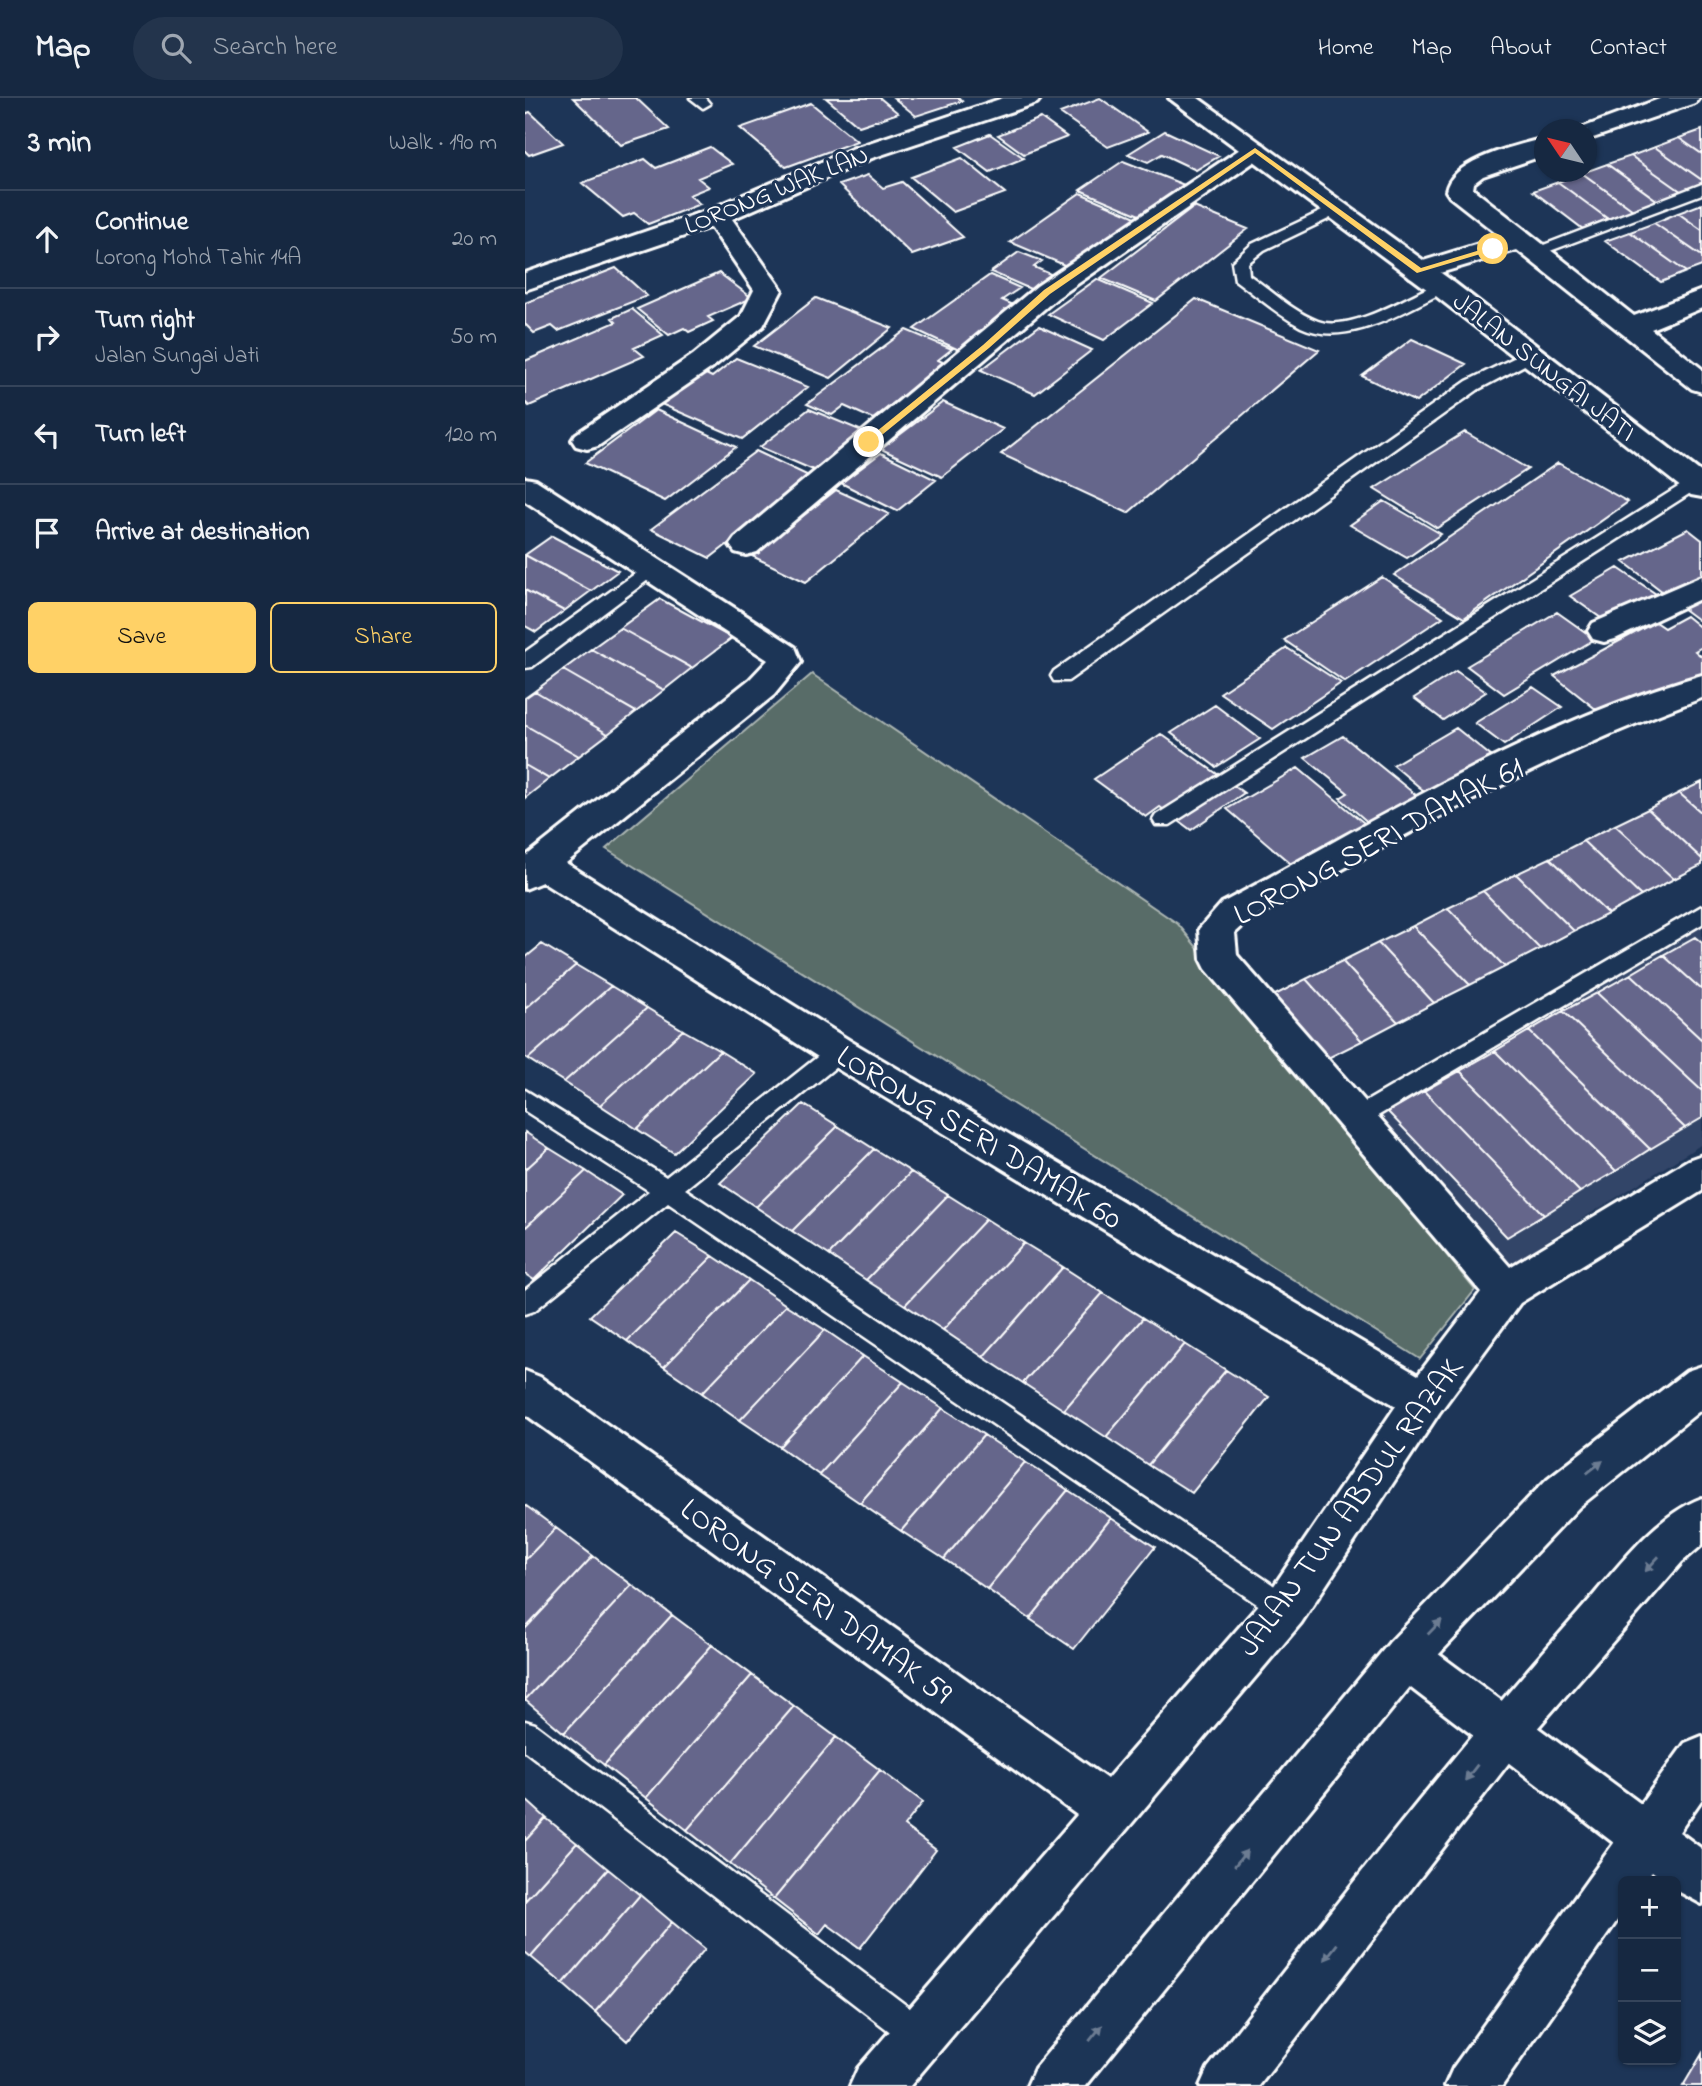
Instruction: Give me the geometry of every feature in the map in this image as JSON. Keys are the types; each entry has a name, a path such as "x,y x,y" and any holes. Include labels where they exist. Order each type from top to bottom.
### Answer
{"street":[{"name":"LORONG WAK LAN","path":"525,282 717,216 863,153 1028,98"},
{"name":"JALAN SUNGAI JATI","path":"1182,98 1337,209 1699,483"},
{"path":"1597,129 1686,98"},
{"path":"746,545 1047,292 1255,150"},
{"path":"1534,150 1474,170 1461,180 1459,191 1702,383"},
{"path":"587,440 703,361 753,320 768,290 717,216"},
{"path":"1431,279 1481,252 1528,246"},
{"path":"1631,327 1702,298"},
{"path":"526,489 653,568 783,655 785,662 762,687 533,870"},
{"path":"1604,631 1702,586"},
{"name":"LORONG SERI DAMAK 61","path":"1505,1291 1219,959 1217,929 1235,912 1469,787 1597,727 1702,686"},
{"name":"LORONG SERI DAMAK 60","path":"533,870 1424,1400"},
{"name":"JALAN TUN ABDUL RAZAK","path":"876,2086 1285,1608 1424,1400 1505,1291 1702,1171"},
{"path":"1053,2086 1406,1657 1563,1493 1702,1384"},
{"name":"LORONG SERI DAMAK 59","path":"525,1390 1110,1810"},
{"path":"1226,2086 1504,1731 1666,1548 1702,1518"},
{"path":"1406,1657 1702,1879"},
{"path":"1471,2086 1702,1759"}],"lane":[{"path":"1528,246 1702,189"},
{"path":"1337,209 1258,247 1240,262 1241,276 1310,325 1331,331 1356,325 1431,279"},
{"path":"1061,676 1473,385 1530,355"},
{"path":"1163,820 1699,483"},
{"path":"525,662 653,568"},
{"path":"1356,1118 1702,914"},
{"path":"525,1304 839,1052"},
{"path":"525,1099 667,1190 1285,1608"},
{"path":"525,1734 921,2036"}],"shaded area":[{"path":"1702,927 1702,1144 1505,1267 1377,1118"}],"green space":[{"path":"812,674 1178,924 1475,1290 1420,1359 606,849"}],"building":[{"path":"573,98 636,98 669,129 621,145"},
{"path":"826,98 880,98 898,113 859,126"},
{"path":"894,98 959,98 962,101 916,116"},
{"path":"1100,98 1148,132 1108,147 1060,113"},
{"path":"811,103 857,141 786,167 740,128"},
{"path":"530,112 563,143 529,155 525,151 525,114"},
{"path":"1041,118 1067,137 1024,154 998,135"},
{"path":"1702,130 1702,154 1679,138"},
{"path":"1165,131 1219,156 1196,170 1162,154 1148,162 1128,154"},
{"path":"990,134 1024,158 990,172 957,147"},
{"path":"1679,138 1702,154 1702,180 1655,147"},
{"path":"710,147 732,164 698,178 709,187 689,195 700,204 648,224 634,213 623,217 582,183 645,159 656,168"},
{"path":"1655,147 1702,180 1702,185 1682,192 1631,156"},
{"path":"1631,156 1682,192 1658,201 1607,164"},
{"path":"962,158 1005,193 953,212 911,177"},
{"path":"1123,161 1187,186 1144,217 1080,190"},
{"path":"1607,164 1658,201 1633,210 1594,182 1597,182 1597,168"},
{"path":"868,175 883,188 902,182 963,237 912,255 839,185"},
{"path":"1558,182 1594,182 1633,210 1608,219"},
{"path":"1558,182 1608,219 1583,229 1533,191"},
{"path":"1080,193 1138,218 1069,267 1010,242"},
{"path":"1702,204 1702,230 1678,213"},
{"path":"1194,207 1248,229 1156,301 1101,278"},
{"path":"1678,213 1702,230 1702,256 1654,223"},
{"path":"1654,223 1702,256 1702,266 1686,272 1630,232"},
{"path":"1630,232 1686,272 1661,282 1605,241"},
{"path":"1019,252 1042,261 1034,267 1055,276 1035,291 991,272"},
{"path":"616,268 647,296 558,331 552,326 534,333 525,324 525,303"},
{"path":"719,273 752,298 708,317 713,321 689,332 684,328 669,335 637,309"},
{"path":"990,275 1020,288 1002,300 1018,307 959,350 914,329"},
{"path":"1097,279 1153,303 1104,340 1048,314"},
{"path":"816,298 892,328 831,378 754,346"},
{"path":"1196,299 1319,350 1128,513 1001,454"},
{"path":"632,309 663,335 634,348 644,356 529,406 525,402 525,361 616,322 612,318"},
{"path":"1039,326 1092,350 1035,394 981,370"},
{"path":"906,330 952,349 938,360 945,363 873,419 844,406 832,415 807,404"},
{"path":"1412,339 1466,364 1416,402 1362,376"},
{"path":"736,358 808,387 742,439 661,404 702,372 712,377"},
{"path":"943,402 1003,429 942,477 881,449"},
{"path":"809,409 867,433 818,472 760,447"},
{"path":"656,410 736,447 665,501 585,463"},
{"path":"1465,432 1528,469 1437,528 1374,489"},
{"path":"756,451 813,478 710,558 651,529"},
{"path":"881,453 936,480 897,511 841,483"},
{"path":"1558,463 1628,502 1464,618 1394,575"},
{"path":"836,490 889,514 806,582 752,556"},
{"path":"1384,501 1441,534 1407,558 1350,525"},
{"path":"1688,529 1702,540 1702,576 1667,595 1624,562"},
{"path":"552,536 618,571 591,591 525,555"},
{"path":"525,555 591,591 564,611 525,590"},
{"path":"1618,568 1656,594 1608,623 1570,596"},
{"path":"1382,577 1443,617 1345,682 1284,640"},
{"path":"525,590 564,611 536,632 525,626"},
{"path":"1702,598 1702,623 1682,608"},
{"path":"660,599 732,638 692,668 620,628"},
{"path":"1557,612 1595,639 1504,694 1467,666"},
{"path":"1686,616 1702,629 1702,647 1695,651 1702,657 1702,676 1607,718 1554,676 1655,622 1664,628"},
{"path":"620,628 692,668 664,690 591,649"},
{"path":"1287,648 1341,683 1273,729 1220,693"},
{"path":"591,649 664,690 636,712 563,670"},
{"path":"563,670 636,712 608,734 535,691"},
{"path":"1456,671 1486,692 1443,720 1414,698"},
{"path":"1533,687 1562,707 1504,745 1475,723"},
{"path":"535,691 608,734 579,756 525,725 525,698"},
{"path":"1215,705 1260,739 1216,767 1171,733"},
{"path":"525,725 579,756 549,779 525,765"},
{"path":"1456,728 1502,765 1430,796 1393,765"},
{"path":"1161,734 1244,793 1191,830 1160,807 1146,817 1094,779"},
{"path":"1343,736 1427,804 1379,832 1340,798 1348,793 1305,758"},
{"path":"525,765 549,779 525,798"},
{"path":"1298,768 1369,827 1298,870 1227,809"},
{"path":"1702,782 1702,813 1679,793"},
{"path":"1679,793 1702,813 1702,859 1648,809"},
{"path":"1648,809 1702,859 1702,865 1674,879 1615,825"},
{"path":"1615,825 1674,879 1641,896 1583,841"},
{"path":"1583,841 1641,896 1608,914 1550,858"},
{"path":"1550,858 1608,914 1574,931 1516,874"},
{"path":"1516,874 1574,931 1540,949 1483,891"},
{"path":"1483,891 1540,949 1505,967 1448,908"},
{"path":"1448,908 1505,967 1470,985 1413,926"},
{"path":"1413,926 1470,985 1434,1003 1378,943"},
{"path":"1695,937 1702,943 1702,990 1663,955"},
{"path":"1378,943 1434,1003 1398,1022 1342,961"},
{"path":"542,944 576,965 525,1009 525,958"},
{"path":"1663,955 1702,990 1702,1040 1631,974"},
{"path":"1342,961 1398,1022 1362,1041 1306,979"},
{"path":"576,965 611,986 528,1059 525,1057 525,1009"},
{"path":"1631,974 1702,1040 1702,1091 1597,993"},
{"path":"1306,979 1362,1041 1324,1060 1269,998"},
{"path":"611,986 647,1008 564,1082 528,1059"},
{"path":"1597,993 1702,1091 1702,1118 1685,1128 1563,1011"},
{"path":"647,1008 683,1030 600,1105 564,1082"},
{"path":"1563,1011 1685,1128 1650,1149 1529,1031"},
{"path":"683,1030 720,1051 637,1129 600,1105"},
{"path":"1529,1031 1650,1149 1616,1171 1495,1051"},
{"path":"720,1051 757,1074 674,1153 637,1129"},
{"path":"1495,1051 1616,1171 1580,1192 1460,1071"},
{"path":"1460,1071 1580,1192 1544,1215 1424,1091"},
{"path":"1424,1091 1544,1215 1507,1237 1388,1112"},
{"path":"803,1104 838,1126 756,1207 720,1183"},
{"path":"838,1126 874,1149 792,1231 756,1207"},
{"path":"525,1132 549,1148 525,1170"},
{"path":"549,1148 586,1171 525,1228 525,1170"},
{"path":"874,1149 911,1172 829,1255 792,1231"},
{"path":"586,1171 622,1195 534,1280 525,1274 525,1228"},
{"path":"911,1172 948,1195 866,1280 829,1255"},
{"path":"948,1195 986,1219 905,1305 866,1280"},
{"path":"986,1219 1024,1243 943,1330 905,1305"},
{"path":"676,1233 713,1256 627,1341 590,1316"},
{"path":"1024,1243 1063,1267 983,1357 943,1330"},
{"path":"713,1256 749,1280 664,1367 627,1341"},
{"path":"1063,1267 1103,1293 1023,1383 983,1357"},
{"path":"749,1280 786,1305 702,1393 664,1367"},
{"path":"1103,1293 1143,1318 1064,1410 1023,1383"},
{"path":"786,1305 825,1330 740,1420 702,1393"},
{"path":"1143,1318 1185,1344 1106,1437 1064,1410"},
{"path":"825,1330 863,1356 780,1447 740,1420"},
{"path":"1185,1344 1226,1370 1148,1465 1106,1437"},
{"path":"863,1356 903,1382 819,1475 780,1447"},
{"path":"1226,1370 1269,1397 1192,1493 1148,1465"},
{"path":"903,1382 943,1408 860,1503 819,1475"},
{"path":"943,1408 984,1435 901,1531 860,1503"},
{"path":"984,1435 1025,1462 944,1559 901,1531"},
{"path":"1025,1462 1068,1490 987,1589 944,1559"},
{"path":"1068,1490 1111,1518 1030,1619 987,1589"},
{"path":"525,1505 556,1528 525,1560"},
{"path":"1111,1518 1155,1547 1074,1649 1030,1619"},
{"path":"556,1528 593,1556 525,1629 525,1560"},
{"path":"593,1556 632,1585 525,1700 525,1629"},
{"path":"632,1585 672,1615 564,1733 525,1700"},
{"path":"672,1615 712,1645 604,1765 564,1733"},
{"path":"712,1645 752,1675 646,1798 604,1765"},
{"path":"752,1675 794,1706 687,1830 646,1798"},
{"path":"794,1706 836,1737 730,1864 687,1830"},
{"path":"836,1737 880,1770 774,1899 730,1864"},
{"path":"880,1770 923,1802 904,1826 936,1850 860,1948 827,1924 819,1934 774,1899"},
{"path":"525,1799 546,1818 525,1841"},
{"path":"546,1818 577,1843 525,1901 525,1841"},
{"path":"577,1843 608,1869 531,1957 525,1952 525,1901"},
{"path":"608,1869 640,1895 563,1984 531,1957"},
{"path":"640,1895 672,1922 595,2012 563,1984"},
{"path":"672,1922 705,1949 627,2041 595,2012"},
{"path":"1702,2054 1702,2086 1683,2086"}],"route":[{"path":"869,442 931,393 1047,292 1255,150 1420,271 1493,249"}]}
